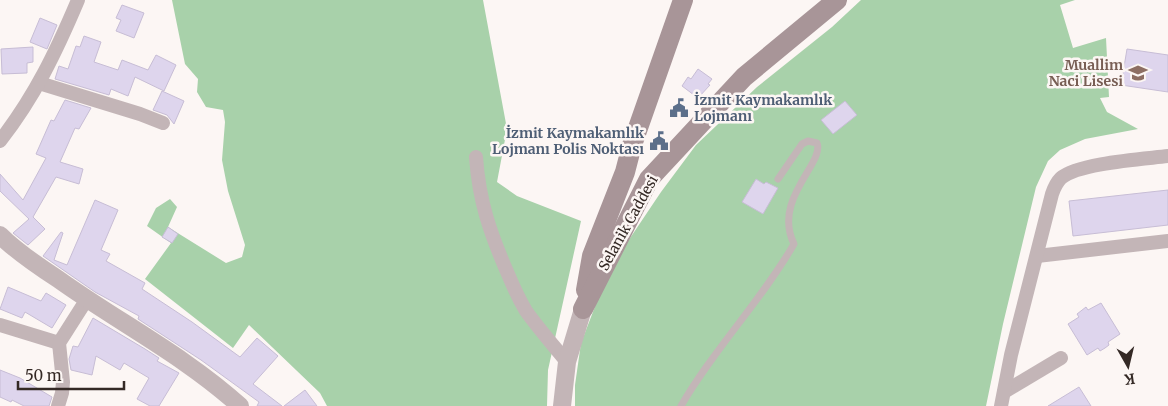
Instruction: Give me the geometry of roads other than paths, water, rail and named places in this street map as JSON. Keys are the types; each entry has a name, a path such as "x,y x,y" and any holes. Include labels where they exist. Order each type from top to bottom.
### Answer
{"main road":[{"path":"583,309 592,256 625,172 632,145 683,0"},
{"name":"Selanik Caddesi","path":"583,309 649,179 744,77 837,0"}],"street":[{"path":"0,141 40,83 78,0"},
{"path":"40,83 110,104 163,123"},
{"path":"476,156 481,199 486,218 509,276 525,309 549,342 567,362"},
{"path":"1001,406 1022,308 1056,185 1062,177 1080,168 1168,156"},
{"path":"0,236 36,264 87,299 194,369 240,406"},
{"path":"1037,256 1168,241"},
{"path":"58,406 63,382 59,343 87,299"},
{"path":"562,406 567,362 583,309"},
{"path":"0,325 59,343"},
{"path":"1004,392 1061,358"}],"lane":[{"path":"681,406 702,373 781,266 794,244 788,230 788,214 799,185 818,152 817,143 808,141 802,144 778,179"}],"place":[{"name":"Muallim Naci Lisesi","path":"1138,73"},
{"name":"İzmit Kaymakamlık Lojmanı","path":"679,108"},
{"name":"İzmit Kaymakamlık Lojmanı Polis Noktası","path":"659,141"}]}
